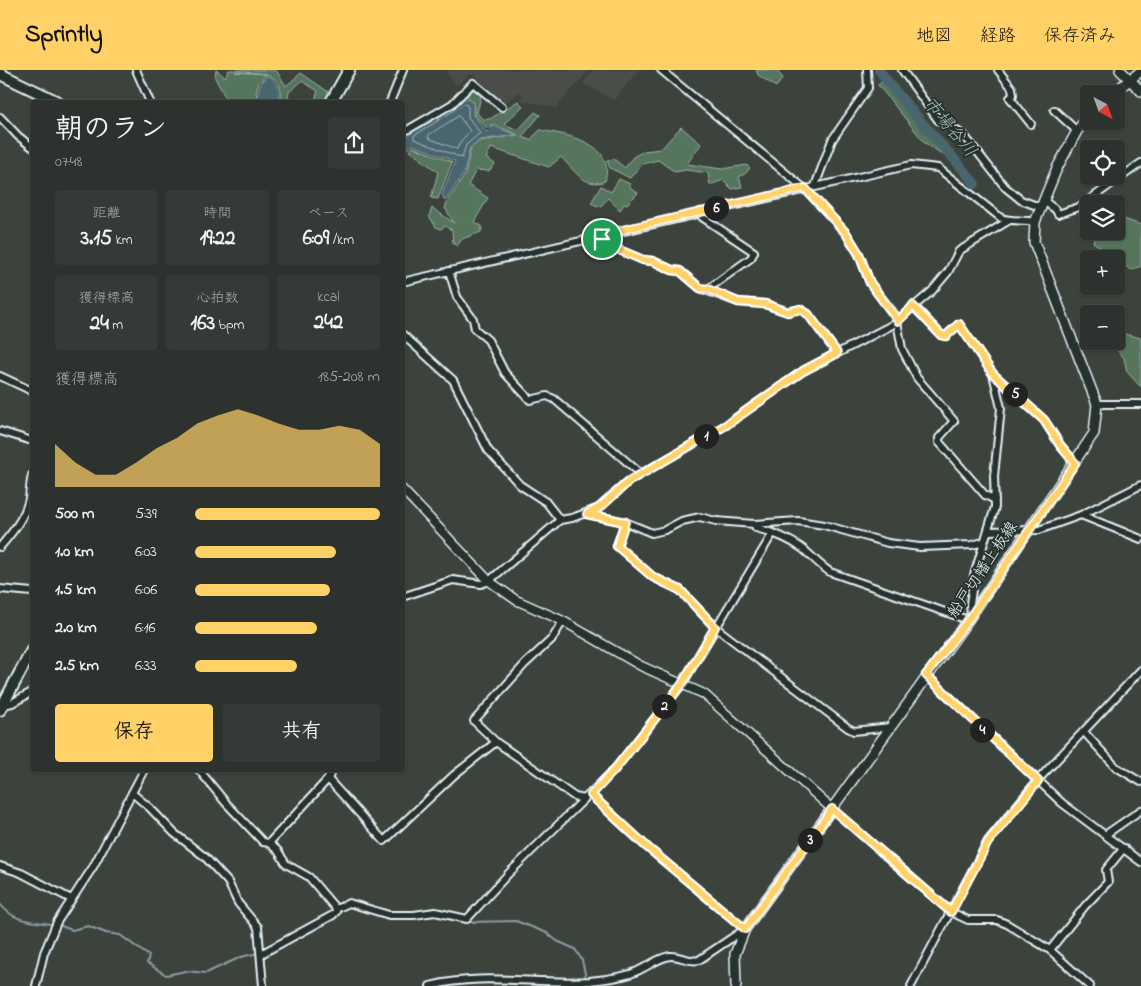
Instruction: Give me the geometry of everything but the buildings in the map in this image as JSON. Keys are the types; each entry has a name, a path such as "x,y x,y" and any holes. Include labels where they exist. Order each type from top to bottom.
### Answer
{"main road":[{"path":"332,100 349,70"},
{"path":"1120,70 1141,91"},
{"path":"1124,85 1141,71"},
{"path":"0,74 54,100"},
{"name":"船戸切幡上板線","path":"736,986 735,954 745,929 969,617 1094,433 1097,404 1034,242 1035,222 1057,168 1080,127"},
{"path":"1,707 30,654"}],"street":[{"path":"136,70 149,100"},
{"path":"391,100 403,70"},
{"path":"661,70 805,188 846,233 859,254 870,283 898,321 902,349 917,378 954,421 939,438 939,442 985,495 995,500"},
{"path":"815,186 832,140 868,88 867,70"},
{"path":"902,70 938,120 964,135 1011,191 1022,200 1056,210 1058,214 1069,212 1141,163"},
{"path":"998,70 1012,88 1013,95 1010,98 1032,124"},
{"path":"405,131 452,104 473,83 502,107"},
{"path":"1054,110 1077,131"},
{"path":"0,117 30,145"},
{"path":"405,281 910,165 925,165 938,168 1001,218 1008,221"},
{"path":"700,212 702,217 754,252 751,258 708,289"},
{"path":"405,596 453,580 481,584 489,581 560,520 587,514 599,508 641,474 726,425 803,371 879,334 898,321 932,291 948,272 959,251 1008,221 1024,219 1035,222"},
{"path":"600,235 610,246 643,260 653,261 672,270 680,271 700,288 708,289 738,302 765,304 788,312 800,309 808,314 837,353"},
{"path":"449,271 457,297 473,319 475,329 488,340 505,373 516,386 530,400 547,396 554,399 641,474"},
{"path":"913,306 941,335 946,336 959,324 993,374 1044,420 1060,445 1075,463"},
{"path":"405,337 454,380 488,450 520,485 546,502 560,520"},
{"path":"754,524 756,528 773,533 803,549 816,563 830,572 969,617 974,575 983,542 996,507 994,476 1001,408 993,374"},
{"path":"0,376 30,390"},
{"path":"1097,404 1141,404"},
{"path":"0,431 30,440"},
{"path":"988,531 1038,530 1081,515 1141,485"},
{"path":"0,547 16,528 29,500 30,492"},
{"path":"405,492 489,581 516,600 563,621 629,660 704,694 832,809 951,912 968,920 997,920 1007,924 1050,950 1090,986"},
{"path":"587,514 625,522 652,533 693,517 754,524 798,521 824,525 888,543 920,547 972,545 983,542"},
{"path":"1081,515 1141,539"},
{"path":"625,522 617,546 653,577 680,590 715,627 848,728 854,731 890,727"},
{"path":"261,954 333,916 336,910 349,903 389,915 414,915 433,912 467,919 615,769 682,684 773,533"},
{"path":"0,589 30,592"},
{"path":"563,621 552,639 525,664 474,721 496,742 575,797 584,799"},
{"path":"911,986 988,842 1038,781 1141,670"},
{"path":"926,675 1062,803 1141,862"},
{"path":"1,707 30,693"},
{"path":"1084,732 1116,767 1141,782"},
{"path":"328,779 384,841 454,776 496,742"},
{"path":"36,986 44,952 57,922 102,852 143,772"},
{"path":"201,772 226,803 263,842 269,843 278,851 286,864 308,877 336,910"},
{"path":"269,843 328,779 331,772"},
{"path":"132,794 150,808 174,833 205,857 228,882 238,903 258,927 264,986"},
{"path":"430,986 468,983 496,978 578,984 632,973 667,956 694,961 699,960 745,929 647,847 591,795"},
{"path":"1105,835 1141,810"},
{"path":"1050,950 1085,906 1108,882 1106,870 1124,848"},
{"path":"0,866 21,873 71,899"}],"shaded area":[{"path":"448,70 589,70 556,108 521,100 523,94 519,92 504,104 479,83 476,76 469,74 457,85 446,73"},
{"path":"594,70 638,70 614,101 583,83"}],"green space":[{"path":"216,70 225,77 229,70 276,70 286,86 301,73 330,93 326,100 315,100 318,91 302,81 289,92 287,100 279,100 281,91 279,84 275,79 266,75 258,84 256,93 259,100 227,100 215,78"},
{"path":"756,70 776,70 783,78 776,87 758,75"},
{"path":"884,80 923,130 952,158 951,160 925,143 878,85"},
{"path":"474,90 481,96 477,113 482,119 490,119 518,101 523,106 504,124 518,130 535,112 540,115 522,137 530,140 540,130 575,138 596,149 603,157 606,168 605,181 598,183 580,177 561,157 549,167 491,148 486,158 495,164 489,171 476,170 468,185 488,198 474,222 482,226 481,232 462,239 457,246 453,243 452,230 445,226 441,229 436,227 429,216 432,208 454,223 445,208 448,200 465,175 471,148 480,141 518,135 493,124 487,128 474,115 474,102 467,96 461,98 468,91"},
{"path":"681,127 701,144 687,164 722,169 747,165 750,168 739,177 742,187 732,189 723,180 710,185 708,173 686,170 675,172 658,160 642,164 630,178 610,168 607,160 614,159 625,168 633,157 644,151 661,149"},
{"path":"413,147 452,162 438,199 431,198 438,172 410,151"},
{"path":"619,179 630,184 630,187 638,193 627,204 624,204 620,210 608,198 600,207 591,203 601,186 611,192"},
{"path":"1125,219 1141,225 1141,266 1131,270 1125,266 1125,250 1104,250 1093,242 1094,240 1125,240"},
{"path":"1125,334 1141,338 1141,387 1127,372 1124,358 1117,350 1125,350"}],"water":[{"path":"268,75 278,87 279,94 277,100 259,100 257,97 260,85"},
{"path":"468,98 473,103 473,115 487,132 493,126 516,135 479,140 470,147 464,173 445,201 442,195 455,161 413,145 408,149 405,147 405,135 461,100"}],"waterway":[{"name":"市場谷川","path":"879,70 902,100 975,184"},
{"path":"0,904 5,910 23,920 51,924"},
{"path":"466,922 516,921 547,933 557,941 575,949 582,960 586,978"},
{"path":"61,926 72,930 88,926 106,933 120,935 149,956 147,963 166,975 186,971 206,973 241,957 258,953"}],"route":[{"path":"805,188 846,233 859,254 870,283 898,321 913,306 941,335 946,336 959,324 973,348 993,374 1044,420 1060,445 1075,463 968,620 926,675 1038,781 988,842 951,912 832,809 745,929 647,847 591,795 615,769 682,684 715,627 708,622 680,590 672,585 660,582 617,546 625,522 587,514 599,508 629,481 726,425 803,371 837,353 808,314 800,309 788,312 765,304 738,302 708,289 700,288 680,271 672,270 653,261 643,260 610,246 602,239 600,235 805,188"}]}
